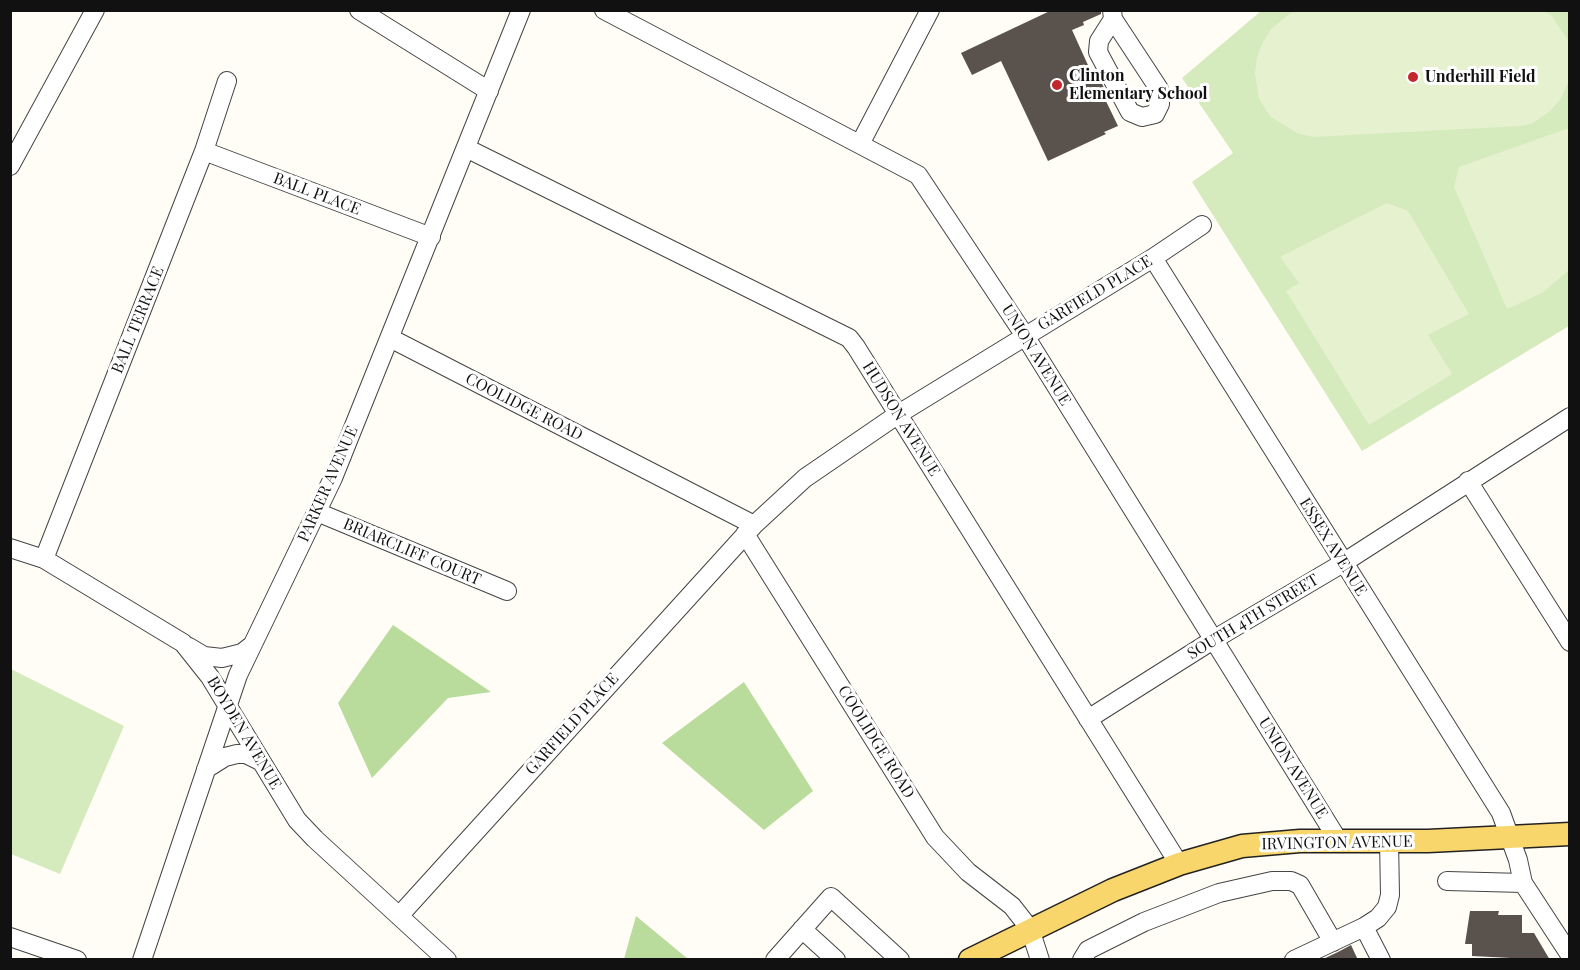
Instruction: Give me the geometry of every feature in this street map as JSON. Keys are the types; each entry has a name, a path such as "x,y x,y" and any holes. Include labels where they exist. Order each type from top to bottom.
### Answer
{"main road":[{"name":"IRVINGTON AVENUE","path":"970,960 1113,890 1213,853 1254,845 1338,840 1428,841 1569,834"}],"street":[{"path":"10,166 95,10"},
{"path":"359,10 489,91"},
{"name":"PARKER AVENUE","path":"142,960 227,707 250,646 317,512 390,338 521,10"},
{"name":"UNION AVENUE","path":"604,10 918,175 1025,336 1338,840"},
{"path":"860,144 930,10"},
{"path":"1112,15 1159,89 1160,104 1155,114 1142,117 1130,112 1098,52 1099,41 1112,15"},
{"name":"BALL TERRACE","path":"44,559 204,151 227,81"},
{"name":"HUDSON AVENUE","path":"466,148 849,338 1179,864"},
{"name":"BALL PLACE","path":"204,151 431,237"},
{"name":"GARFIELD PLACE","path":"399,916 750,530 805,478 897,415 1153,258 1202,225"},
{"name":"ESSEX AVENUE","path":"1153,258 1501,813 1510,837"},
{"name":"COOLIDGE ROAD","path":"390,338 750,530 935,837 968,872 1012,906 1030,929"},
{"name":"SOUTH 4TH STREET","path":"1088,718 1343,563 1569,417"},
{"path":"1468,481 1569,642"},
{"name":"BRIARCLIFF COURT","path":"317,512 507,591"},
{"name":"BOYDEN AVENUE","path":"10,548 44,559 183,643 205,669 297,820 447,960"},
{"path":"183,643 204,656 222,658 242,653 250,646"},
{"path":"206,769 225,757 237,754 246,754 260,761"},
{"path":"1510,837 1523,883 1569,955"},
{"path":"1294,960 1364,927 1378,918 1387,907 1390,895 1389,840"},
{"path":"1082,960 1088,950 1144,922 1219,893 1272,881 1291,881 1300,885 1333,942"},
{"path":"1447,881 1523,883"},
{"path":"775,960 831,897 894,958"},
{"path":"1364,927 1381,960"},
{"path":"802,929 836,960"},
{"path":"1030,929 1040,960"},
{"path":"10,937 77,960"}],"green space":[{"name":"Underhill Field","path":"1301,10 1544,11 1552,16 1569,42 1569,81 1560,100 1549,112 1531,124 1313,137 1297,133 1270,116 1259,99 1255,73 1257,57 1272,28 1291,13"},
{"path":"1261,11 1569,11 1569,326 1362,451 1192,182 1233,153 1182,78"},
{"path":"1569,128 1569,270 1542,293 1507,309 1454,187 1459,167"},
{"path":"1387,203 1408,211 1469,314 1428,335 1452,374 1369,425 1286,291 1299,283 1280,257"},
{"path":"393,625 491,692 448,698 372,778 338,703"},
{"path":"11,669 124,726 60,874 11,854"},
{"path":"744,682 813,791 764,830 662,743"},
{"path":"636,916 688,959 624,959"}],"building":[{"name":"Clinton Elementary School","path":"1052,10 1101,10 1101,14 1072,30 1092,74 1095,71 1108,95 1104,97 1118,126 1048,161 1001,61 972,75 961,53"},
{"path":"1470,911 1499,911 1498,915 1522,915 1522,933 1534,933 1550,960 1472,956 1472,944 1465,944"},
{"path":"1351,945 1358,960 1321,960 1338,952"}],"place":[{"name":"Underhill Field","path":"1413,77"},
{"name":"Clinton Elementary School","path":"1057,85"}]}
